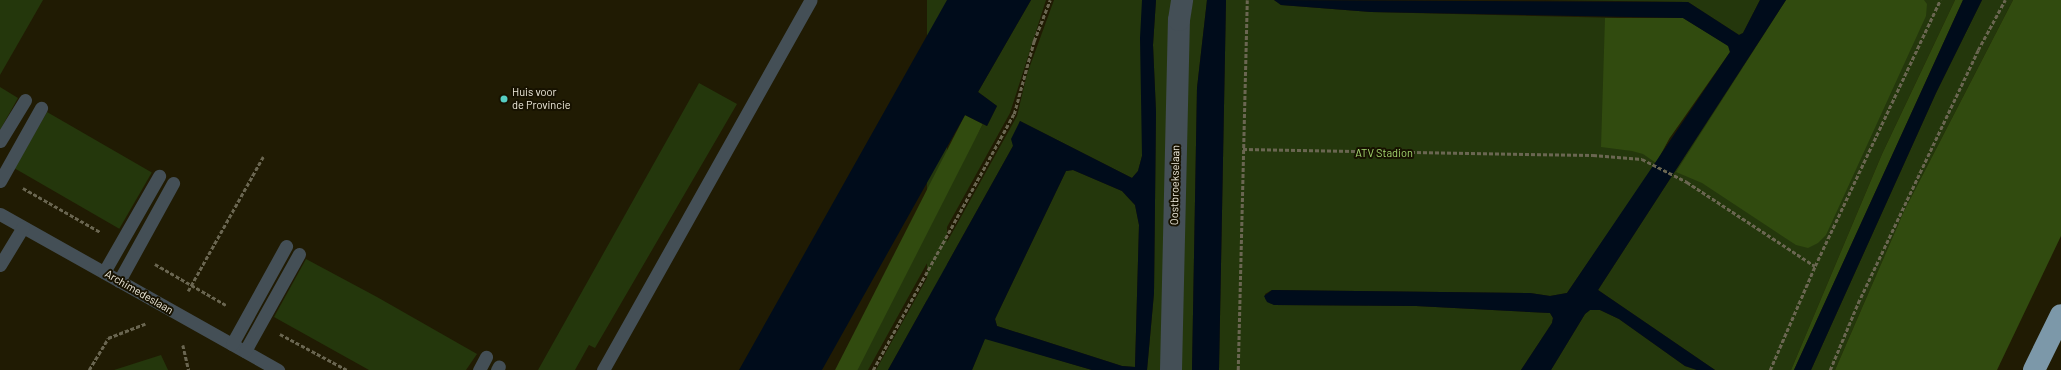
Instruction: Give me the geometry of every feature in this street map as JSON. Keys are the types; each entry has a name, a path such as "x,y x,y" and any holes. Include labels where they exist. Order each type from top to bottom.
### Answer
{"highway":[{"path":"2034,370 2061,316"}],"street":[{"name":"Oostbroekselaan","path":"1171,370 1179,20 1182,0"}],"lane":[{"path":"603,370 811,0"},
{"path":"0,141 25,100"},
{"path":"0,181 41,108"},
{"path":"104,272 159,176"},
{"path":"119,281 173,183"},
{"name":"Archimedeslaan","path":"0,214 278,370"},
{"path":"0,265 23,227"},
{"path":"232,344 286,246"},
{"path":"245,351 299,254"},
{"path":"479,370 486,357"}],"path":[{"path":"873,370 1014,114 1034,41 1050,0"},
{"path":"1238,370 1247,0"},
{"path":"1770,370 1815,266 1940,0"},
{"path":"1830,370 1858,303 1978,50 2005,0"},
{"path":"1243,149 1593,156 1642,159 1687,182 1815,266"},
{"path":"89,370 108,338 176,313 263,157"},
{"path":"260,324 347,370"}],"green space":[{"path":"0,0 43,0 0,75"},
{"path":"927,0 947,0 947,370 927,370"},
{"path":"1031,0 1046,0 1010,113 868,370 847,370 983,124 987,126 997,106 978,92"},
{"path":"1054,0 1142,0 1142,156 1138,171 1132,178 1020,121 1013,146 888,370 876,370 1017,116 1027,74"},
{"path":"1156,0 1173,0 1163,370 1147,370 1154,293 1156,112 1153,45"},
{"path":"1193,0 1207,0 1197,88 1192,370 1180,370 1186,40"},
{"name":"ATV Stadion","path":"1226,0 1274,0 1281,5 1371,12 1664,19 1669,139 1656,163 1567,293 1550,296 1530,293 1272,290 1265,294 1265,299 1274,305 1416,306 1550,313 1553,318 1552,323 1521,370 1219,370"},
{"path":"1542,0 1760,0 1743,33 1739,35 1688,2"},
{"path":"1786,0 1955,0 1882,154 1791,370 1715,370 1598,290"},
{"path":"1786,0 1924,0 1927,4 1926,16 1826,235 1818,243 1808,248 1796,245 1702,183 1676,172"},
{"path":"1955,0 1963,0 1794,370 1791,370 1882,154"},
{"path":"1982,0 2013,0 1904,211 1835,370 1811,370 1936,93"},
{"path":"2013,0 2061,0 2061,236 1997,370 1835,370 1904,211"},
{"path":"1605,18 1683,18 1729,46 1730,52 1669,139 1656,163 1643,154 1601,147"},
{"path":"699,83 737,104 595,348 589,345 575,370 538,370"},
{"path":"0,87 18,98 0,130"},
{"path":"47,112 152,172 119,229 15,168"},
{"path":"965,115 983,124 858,370 835,370"},
{"path":"1073,170 1122,191 1135,205 1139,225 1135,367 1122,366 997,326 995,319 1066,171"},
{"path":"306,259 377,297 477,354 466,370 369,370 274,317"},
{"path":"1590,310 1600,310 1619,319 1685,366 1697,370 1551,370 1585,314"},
{"path":"985,338 1092,370 972,370"},
{"path":"161,355 168,370 114,370"}],"water":[{"path":"947,0 1031,0 978,92 997,106 987,126 965,115 822,370 739,370"},
{"path":"1142,0 1156,0 1153,45 1156,112 1154,293 1147,370 1092,370 985,339 972,370 888,370 1013,146 1011,139 1020,121 1132,178 1138,171 1142,156 1140,38","holes":["1073,170 1122,191 1135,205 1139,225 1135,367 1122,366 997,326 995,319 1066,171"]},
{"path":"1207,0 1226,0 1219,370 1192,370 1197,88"},
{"path":"1274,0 1688,2 1739,35 1743,33 1760,0 1786,0 1598,290 1715,370 1697,370 1685,366 1619,319 1600,310 1590,310 1585,314 1551,370 1521,370 1552,323 1553,318 1550,313 1416,306 1274,305 1267,302 1264,296 1272,290 1530,293 1550,296 1567,293 1730,52 1728,46 1683,18 1371,12 1281,5"},
{"path":"1963,0 1982,0 1936,93 1811,370 1794,370"}],"place":[{"name":"Huis voor de Provincie","path":"504,99"}]}
